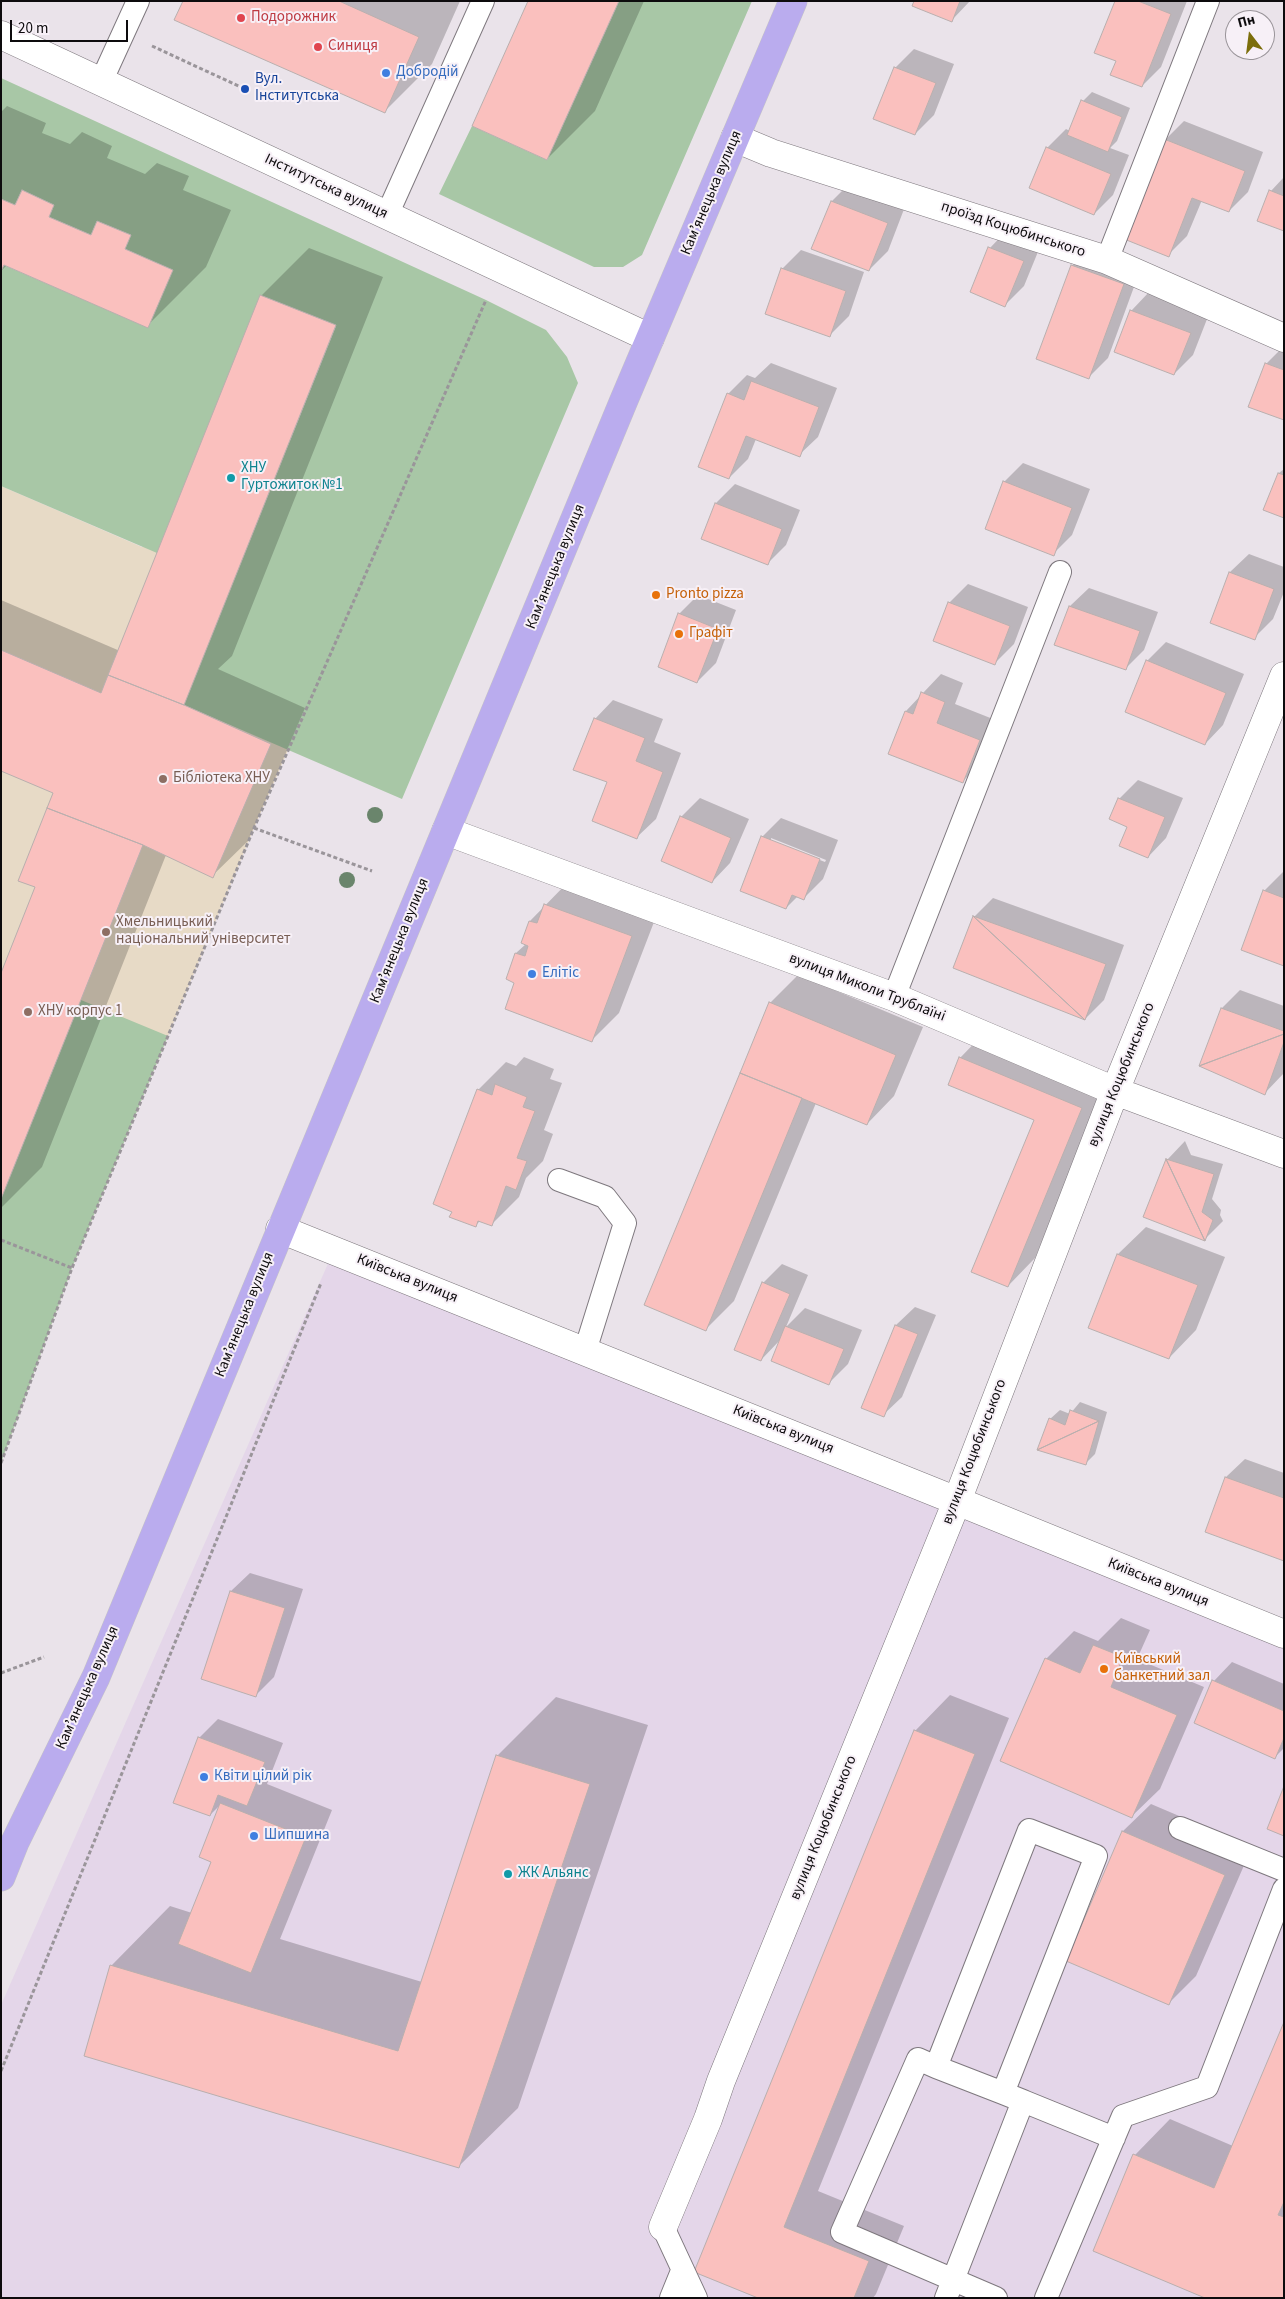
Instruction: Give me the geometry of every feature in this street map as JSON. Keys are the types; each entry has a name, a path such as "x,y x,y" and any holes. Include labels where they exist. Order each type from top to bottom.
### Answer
{"main road":[{"name":"Камʼянецька вулиця","path":"1,1877 20,1833 96,1677 650,338 793,1"}],"street":[{"name":"Інститутська вулиця","path":"1,36 650,338"},
{"name":"проїзд Коцюбинського","path":"735,138 772,153 1107,260 1284,338"},
{"name":"вулиця Коцюбинського","path":"663,2227 957,1501 1115,1091 1284,676"},
{"name":"вулиця Миколи Трублаїні","path":"446,831 894,997 1115,1091 1284,1154"},
{"name":"Київська вулиця","path":"280,1229 1284,1634"}],"lane":[{"path":"101,82 138,1"},
{"path":"387,216 483,1"},
{"path":"1107,260 1208,1"},
{"path":"894,997 1060,572"},
{"path":"560,1180 605,1197 625,1223 585,1351"},
{"path":"1180,1828 1284,1870"},
{"path":"936,2067 1029,1830 1096,1856 1002,2093"},
{"path":"1046,2298 1123,2116 1207,2087 1284,1889"},
{"path":"996,2298 949,2289 842,2232 918,2059 1114,2138"},
{"path":"949,2289 1023,2101"},
{"path":"663,2227 696,2298"},
{"path":"671,2298 682,2271"}],"path":[{"path":"124,33 245,89"},
{"path":"1,1463 72,1268 254,828 486,300"},
{"path":"254,828 372,872"},
{"path":"1,1240 72,1268"},
{"path":"1,2071 334,1250"},
{"path":"1,1673 44,1657"}],"shaded area":[{"name":"Хмельницький національний університет","path":"486,300 254,828 72,1268 1,1463 1,486 142,547"},
{"path":"334,1250 1284,1649 1284,2298 1,2298 1,2005"}],"green space":[{"path":"619,1 752,1 642,255 623,267 594,267 439,194 472,126 547,160"},
{"path":"1,78 486,300 546,330 567,357 578,383 402,799 184,705 336,326 157,553 1,486 1,271 4,265 147,327 172,270 125,249 131,235 97,221 91,235 49,217 54,205 22,190 15,205 1,199"},
{"path":"81,1000 168,1036 72,1268 1,1463 1,1199"}],"building":[{"path":"183,1 339,1 419,37 385,113 174,20"},
{"path":"528,1 619,1 547,160 472,126"},
{"path":"914,1 960,1 952,22 912,6"},
{"path":"1115,1 1138,1 1171,14 1142,87 1110,75 1116,61 1094,53"},
{"path":"894,67 936,83 915,135 873,119"},
{"path":"1081,100 1122,117 1108,152 1067,135"},
{"path":"1164,139 1245,171 1229,212 1192,198 1169,257 1124,239"},
{"path":"1046,147 1111,174 1094,215 1029,188"},
{"path":"22,190 54,205 49,217 91,235 97,221 131,235 125,249 173,270 148,328 4,265 1,271 1,199 15,205"},
{"path":"1269,190 1284,196 1284,231 1257,221"},
{"path":"831,201 888,223 869,271 811,249"},
{"path":"988,247 1024,261 1005,307 970,292"},
{"path":"1071,265 1124,284 1089,379 1036,359"},
{"path":"781,268 846,291 830,337 765,314"},
{"name":"ХНУ Гуртожиток №1","path":"260,295 336,325 184,705 108,675"},
{"path":"1130,310 1191,333 1174,375 1114,352"},
{"path":"1265,363 1284,370 1284,420 1248,407"},
{"path":"751,381 819,407 800,457 746,436 729,479 698,467 727,393 744,400"},
{"path":"1278,473 1284,475 1284,518 1263,510"},
{"path":"1003,481 1072,508 1054,556 985,529"},
{"path":"715,503 782,529 768,565 701,539"},
{"path":"1229,572 1274,589 1255,640 1210,623"},
{"path":"948,602 1010,626 995,665 933,641"},
{"path":"1069,606 1140,631 1126,670 1054,645"},
{"path":"678,613 718,629 697,683 658,667"},
{"path":"1,650 101,693 108,675 184,705 271,744 213,878 143,845 47,808 53,793 1,771"},
{"path":"1146,660 1226,693 1205,745 1125,712"},
{"path":"921,692 945,702 937,723 980,740 963,783 888,754 905,711 913,714"},
{"path":"594,718 645,738 636,761 663,772 637,839 592,821 607,782 573,770"},
{"path":"1118,798 1165,817 1148,858 1119,846 1127,827 1109,819"},
{"path":"47,808 143,845 1,1199 1,973 35,887 18,881"},
{"path":"680,816 731,838 712,883 661,861"},
{"path":"761,836 820,859 804,900 792,895 786,909 740,891"},
{"path":"1263,890 1284,898 1284,966 1241,950"},
{"path":"544,904 632,936 592,1042 505,1009 514,983 506,979 515,953 525,956 528,946 521,943 529,921 537,923"},
{"path":"973,916 1106,964 1085,1020"},
{"path":"973,916 1085,1020 953,968"},
{"path":"769,1002 896,1055 867,1125 740,1073"},
{"path":"1221,1008 1284,1031 1284,1034 1199,1066"},
{"path":"1284,1034 1284,1042 1265,1095 1199,1066"},
{"path":"959,1057 1082,1108 1008,1287 971,1272 1034,1120 948,1085"},
{"path":"740,1073 802,1098 706,1331 644,1305"},
{"path":"495,1084 527,1097 523,1107 535,1111 517,1158 527,1161 516,1190 506,1186 492,1226 478,1221 476,1227 449,1217 452,1212 433,1204 477,1089 492,1095"},
{"path":"1166,1159 1205,1241 1143,1217"},
{"path":"1166,1159 1214,1174 1202,1212 1213,1220 1205,1241"},
{"path":"1117,1254 1198,1285 1169,1359 1088,1328"},
{"path":"762,1282 790,1294 761,1361 734,1350"},
{"path":"895,1325 918,1334 884,1417 861,1408"},
{"path":"785,1326 844,1349 829,1385 771,1361"},
{"path":"1070,1410 1099,1421 1037,1450 1049,1418 1065,1425"},
{"path":"1099,1421 1086,1465 1037,1450"},
{"path":"1225,1477 1284,1498 1284,1561 1205,1532"},
{"path":"230,1591 285,1608 256,1697 201,1679"},
{"path":"1093,1645 1123,1657 1111,1687 1177,1715 1132,1818 1000,1761 1045,1658 1080,1673"},
{"path":"1212,1680 1284,1711 1284,1738 1275,1759 1194,1723"},
{"path":"914,1730 975,1754 784,2227 869,2261 854,2298 758,2298 694,2272"},
{"path":"198,1737 265,1762 247,1806 218,1795 210,1816 173,1803"},
{"name":"ЖК Альянс","path":"496,1755 590,1784 459,2168 84,2056 110,1965 398,2051"},
{"path":"1284,1786 1284,1836 1267,1829"},
{"path":"220,1803 306,1837 251,1973 178,1944 211,1862 199,1857"},
{"path":"1122,1831 1225,1875 1169,2005 1066,1961"},
{"path":"1284,2022 1284,2202 1278,2215 1284,2217 1284,2298 1205,2298 1093,2251 1133,2154 1214,2188"}],"place":[{"name":"Подорожник","path":"241,18"},
{"name":"Синиця","path":"318,47"},
{"name":"Добродій","path":"386,73"},
{"name":"Вул. Інститутська","path":"245,89"},
{"name":"ХНУ Гуртожиток №1","path":"231,478"},
{"name":"Pronto pizza","path":"656,595"},
{"name":"Графіт","path":"679,634"},
{"name":"Бібліотека ХНУ","path":"163,779"},
{"name":"Хмельницький національний університет","path":"106,932"},
{"name":"Елітіс","path":"532,974"},
{"name":"ХНУ корпус 1","path":"28,1012"},
{"name":"Київський банкетний зал","path":"1104,1669"},
{"name":"Квіти цілий рік","path":"204,1777"},
{"name":"Шипшина","path":"254,1836"},
{"name":"ЖК Альянс","path":"508,1874"}]}
